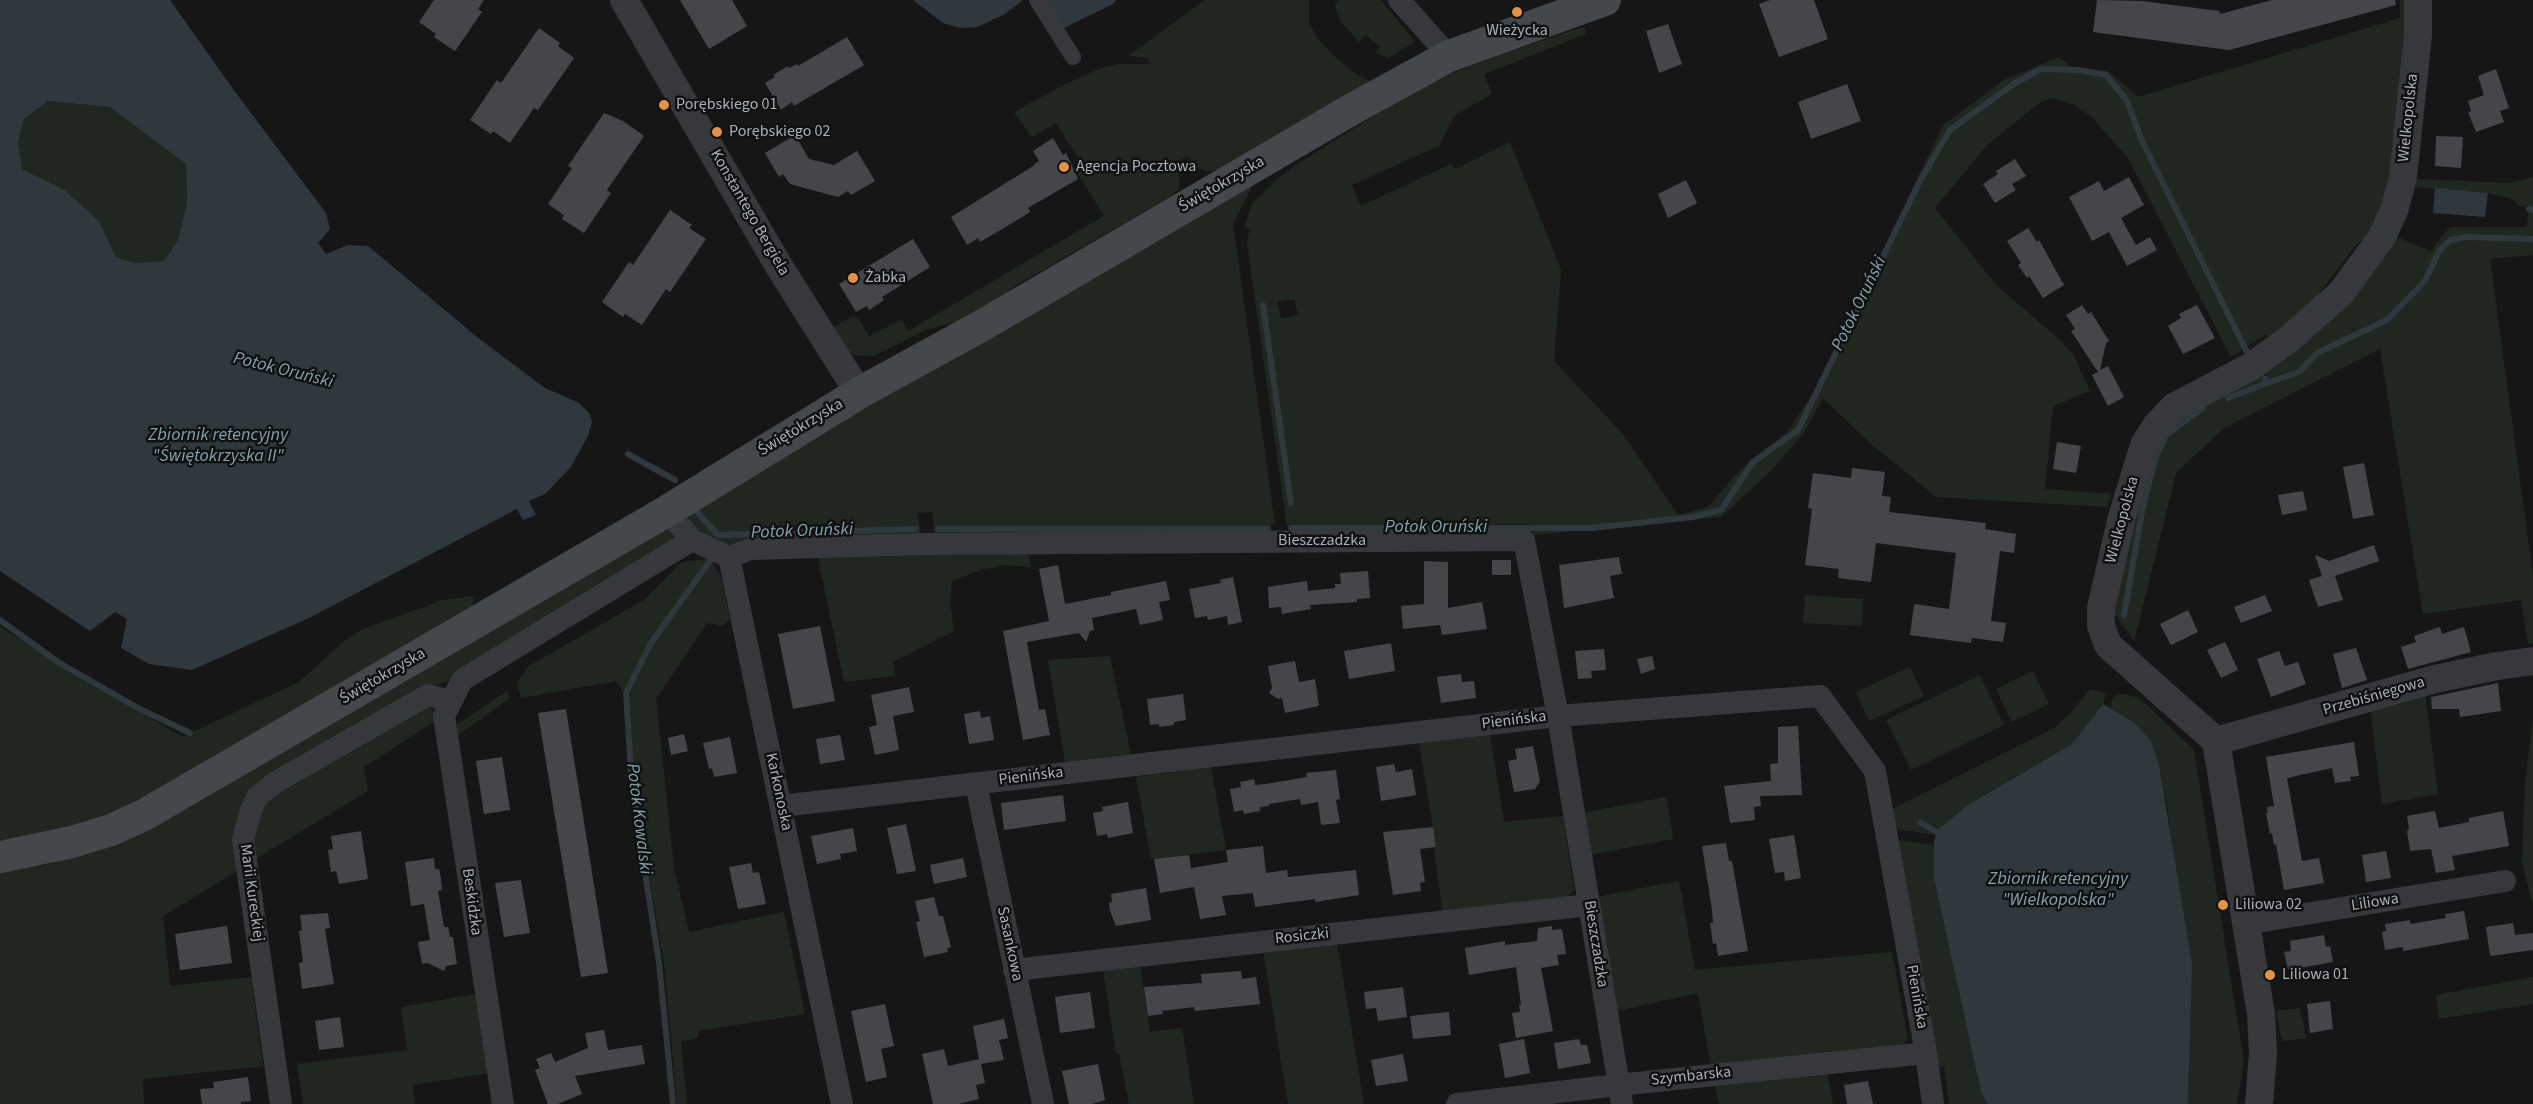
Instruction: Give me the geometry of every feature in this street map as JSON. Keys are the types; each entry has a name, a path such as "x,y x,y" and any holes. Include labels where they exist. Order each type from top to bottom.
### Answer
{"main road":[{"name":"Świętokrzyska","path":"0,857 72,842 111,830 144,815 668,511 859,393 983,325 1354,108 1449,56 1605,0"}],"street":[{"name":"Konstantego Bergiela","path":"624,0 780,268 859,393"},
{"path":"1037,0 1073,57"},
{"path":"1399,0 1449,56"},
{"name":"Wielkopolska","path":"2216,741 2108,645 2101,626 2101,608 2122,517 2144,445 2156,426 2174,407 2252,366 2289,339 2341,293 2382,237 2395,208 2403,177 2418,35 2418,0"},
{"path":"668,511 692,540 729,557"},
{"path":"450,701 462,680 692,540"},
{"name":"Bieszczadzka","path":"729,557 751,549 927,544 1524,540 1558,716 1620,1094"},
{"name":"Karkonoska","path":"729,557 842,1104"},
{"name":"Przebiśniegowa","path":"2216,741 2435,679 2497,666 2533,662"},
{"name":"Marii Kureckiej","path":"281,1104 243,839 251,810 257,798 276,782 428,695 450,701"},
{"name":"Pienińska","path":"781,806 1558,716 1820,696 1875,771 1926,1053 1933,1104"},
{"name":"Beskidzka","path":"450,701 444,716 503,1104"},
{"path":"2216,741 2261,1014 2264,1053 2259,1104"},
{"name":"Sasankowa","path":"976,783 1043,1104"},
{"name":"Liliowa","path":"2245,924 2505,881"},
{"name":"Rosiczki","path":"1014,970 1589,905"},
{"name":"Szymbarska","path":"1457,1104 1620,1094 1926,1053"}],"shaded area":[{"path":"1205,0 1309,0 1309,23 1317,38 1335,57 1356,74 1371,82 1218,170 1206,171 1198,168 1188,156 1175,163 1180,180 1179,188 1171,196 1015,286 984,311 969,319 925,330 874,356 856,355 848,351 829,330 853,316 859,320 869,336 901,320 908,331 1104,216 1077,172 1084,167 1056,123 1032,137 1014,112 1101,68 1119,64 1149,64 1149,58 1128,56"},
{"path":"1338,0 1381,0 1415,42 1388,58 1376,53 1380,47 1365,35 1359,42 1340,21 1335,6"},
{"path":"2400,0 2408,0 2397,135 2383,204 2369,234 2356,245 2313,301 2271,340 2266,334 2231,357 2128,158 2091,116 2075,105 2050,98 2041,102 1988,144 1935,208 1997,286 2058,338 2073,354 2090,391 2053,406 2045,489 2111,494 2107,507 1936,497 1870,443 1823,398 1803,434 1771,471 1721,517 1534,535 1530,524 1287,526 1247,243 1250,227 1247,229 1245,225 1252,204 1293,167 1407,95 1475,63 1582,27 1585,29 1586,34 1484,74 1492,94 1455,115 1439,146 1352,185 1361,206 1451,164 1455,169 1510,142 1561,270 1554,361 1623,434 1678,515 1705,508 1711,504 1736,474 1788,431 1816,389 1943,125 2004,80 2059,57 2071,67 2108,71 2138,97 2400,18","holes":["1294,299 1298,315 1281,319 1277,302"]},
{"path":"48,101 110,107 186,164 187,203 178,240 164,261 134,263 116,257 99,221 65,190 22,169 18,143 24,119"},
{"path":"2533,177 2533,255 2490,259 2533,576 2533,643 2528,644 2521,600 2423,614 2380,349 2224,428 2176,473 2134,641 2112,610 2154,450 2180,413 2397,237 2430,251 2450,227 2527,227 2529,206 2519,206 2513,199 2488,193 2413,187 2415,179 2509,183"},
{"path":"1253,185 1233,224 1275,524 1270,525 1270,533 935,534 932,512 917,513 921,534 730,545 715,543 687,521 688,510 1233,194"},
{"path":"665,527 672,531 675,539 450,680 420,692 239,813 232,837 237,871 163,916 170,986 251,977 263,1066 143,1079 144,1104 0,1104 0,870 44,865 115,842"},
{"path":"1027,548 1031,567 1004,565 980,570 952,581 950,603 954,631 893,662 895,676 844,682 817,554"},
{"path":"707,559 713,563 721,577 730,619 723,626 707,623 656,699 674,868 689,932 784,912 805,1014 698,1031 698,1038 681,1042 687,1104 677,1104 664,963 632,775 627,697 616,681 521,698 517,682 529,666 644,600 682,562"},
{"path":"1805,595 1863,599 1862,626 1803,623"},
{"path":"474,596 472,610 136,807 61,833 0,843 0,627 182,737 299,682 344,641 363,629 443,600"},
{"path":"1110,656 1131,754 1065,762 1048,660"},
{"path":"1910,667 1924,696 1869,721 1856,692"},
{"path":"2033,671 2049,704 2012,722 1996,689"},
{"path":"1980,675 2004,725 1911,770 1886,720"},
{"path":"2090,689 2106,693 2103,704 2072,744 1968,805 1937,830 1936,835 1895,829 1891,812 1894,808 2053,729"},
{"path":"508,690 509,699 458,735 457,725"},
{"path":"2425,693 2438,794 2382,804 2370,708"},
{"path":"2126,694 2138,698 2147,705 2194,750 2244,1062 2237,1104 2188,1104 2189,1081 2177,886 2168,812 2159,765 2151,741 2135,723 2110,708 2114,695"},
{"path":"419,704 432,708 435,721 364,767 368,791 252,861 250,837 268,798"},
{"path":"2533,720 2533,906 2522,862 2525,782"},
{"path":"1490,734 1504,822 1563,816 1574,890 1565,900 1443,913 1434,852 1436,847 1419,743"},
{"path":"1211,767 1226,850 1151,859 1136,777"},
{"path":"1666,797 1673,839 1589,855 1582,813"},
{"path":"1897,840 1934,845 1934,878 1981,1092 1988,1104 1949,1104 1944,1066 1936,1067"},
{"path":"1679,881 1695,970 1892,952 1908,1039 1899,1048 1711,1067 1698,993 1617,1011 1596,897"},
{"path":"1337,943 1364,1104 1288,1104 1263,951"},
{"path":"1140,965 1150,1032 1182,1028 1194,1104 1129,1104 1119,1053 1116,1053 1103,969"},
{"path":"2533,977 2533,1004 2439,1019 2436,995"},
{"path":"476,994 489,1073 413,1085 415,1104 303,1104 297,1064 407,1050 401,1007"},
{"path":"2300,1008 2306,1038 2282,1041 2276,1011"},
{"path":"1827,1072 1833,1104 1719,1104 1715,1084"}],"water":[{"name":"Zbiornik retencyjny \"Świętokrzyska II\"","path":"0,0 170,0 326,213 330,229 318,243 326,254 348,245 368,246 477,337 545,388 579,403 589,413 592,422 588,436 571,467 545,494 529,501 536,515 523,520 517,509 311,617 192,670 149,664 121,648 127,619 115,612 90,631 0,571","holes":["48,101 110,107 186,164 187,203 178,240 164,261 134,263 116,257 99,221 65,190 22,169 18,143 24,119"]},
{"path":"913,0 1023,0 1005,14 977,27 960,28 943,23"},
{"path":"1044,0 1116,0 1113,4 1062,29"},
{"path":"2435,188 2488,193 2485,217 2433,213"},
{"name":"Zbiornik retencyjny \"Wielkopolska\"","path":"2103,704 2135,723 2151,741 2159,765 2192,964 2188,1104 1988,1104 1981,1092 1934,878 1934,842 1937,830 1968,805 2072,744"}],"building":[{"path":"434,0 484,0 478,9 482,12 455,51 434,37 436,34 419,22"},
{"path":"680,0 732,0 747,26 709,49"},
{"path":"1770,0 1814,0 1828,39 1779,57 1759,4"},
{"path":"2097,0 2142,1 2219,11 2220,14 2272,0 2395,0 2396,5 2229,50 2093,32"},
{"path":"1668,24 1682,64 1659,73 1646,31"},
{"path":"539,28 560,43 558,46 574,58 538,110 534,108 510,143 493,131 491,134 470,120 497,80 501,83"},
{"path":"847,37 864,65 794,106 792,102 781,110 765,83 788,66 789,68 797,64 798,66"},
{"path":"2496,69 2509,108 2500,111 2504,122 2476,132 2468,112 2471,111 2468,101 2484,95 2478,76"},
{"path":"1847,84 1861,121 1811,139 1798,102"},
{"path":"604,113 623,121 644,136 607,190 611,193 584,233 562,219 564,215 548,204 572,168 568,166"},
{"path":"795,135 809,159 834,165 857,151 875,181 851,195 848,191 838,197 790,184 783,174 779,177 765,153"},
{"path":"2436,136 2463,137 2461,168 2435,166"},
{"path":"1053,138 1063,155 1066,153 1078,179 1028,208 1030,212 1019,219 980,242 978,238 967,245 951,217 1035,165 1039,161 1033,151"},
{"path":"2015,159 2026,176 2012,184 2016,190 1995,203 1983,184 1998,174 1996,171"},
{"path":"2129,177 2144,205 2121,218 2136,245 2150,237 2157,250 2127,266 2109,232 2092,241 2069,197 2099,181 2104,191"},
{"path":"1686,180 1697,203 1668,218 1658,194"},
{"path":"670,210 692,225 689,228 706,239 670,292 666,289 642,325 625,314 623,317 602,302 629,262 633,265"},
{"path":"2028,228 2037,242 2039,240 2064,285 2043,298 2029,276 2027,278 2018,265 2021,263 2007,241"},
{"path":"913,239 930,267 882,297 884,300 869,310 867,306 856,312 839,284"},
{"path":"2082,305 2088,314 2091,312 2109,341 2106,343 2100,370 2108,366 2124,397 2108,406 2092,375 2098,372 2071,331 2075,329 2066,315"},
{"path":"2197,305 2215,338 2183,354 2168,326 2181,318 2179,314"},
{"path":"2057,442 2081,446 2076,473 2053,469"},
{"path":"2364,463 2374,515 2353,519 2343,467"},
{"path":"1852,468 1885,472 1882,496 1891,497 1889,512 1986,523 1985,529 2016,534 2014,553 2000,551 1991,621 2006,623 2003,642 1972,638 1971,643 1910,635 1914,604 1949,609 1956,553 1876,543 1871,582 1838,578 1839,569 1805,565 1812,509 1808,508 1813,473 1851,478"},
{"path":"2303,491 2307,510 2282,515 2278,495"},
{"path":"2374,545 2379,561 2335,576 2343,600 2318,607 2309,580 2322,576 2315,555 2329,561"},
{"path":"1619,557 1622,574 1610,576 1614,598 1564,608 1559,565"},
{"path":"1492,560 1511,560 1511,575 1492,575"},
{"path":"1424,561 1448,562 1448,608 1482,602 1487,629 1442,635 1440,625 1403,629 1401,606 1424,604"},
{"path":"1058,565 1065,604 1166,581 1170,600 1159,602 1163,620 1140,625 1136,609 1092,618 1094,630 1090,631 1086,642 1079,633 1027,642 1039,710 1045,709 1050,735 1023,740 1003,631 1049,621 1039,569"},
{"path":"1368,571 1370,598 1357,599 1357,602 1310,605 1311,609 1282,614 1281,607 1269,608 1268,587 1307,581 1308,591 1335,588 1335,584 1341,584 1340,573"},
{"path":"1233,577 1242,622 1228,625 1227,616 1208,620 1207,616 1195,618 1189,589 1221,583 1220,580"},
{"path":"2265,595 2272,611 2241,623 2234,607"},
{"path":"2188,610 2198,632 2171,645 2160,624"},
{"path":"820,626 835,701 793,709 778,634"},
{"path":"2440,627 2442,634 2464,627 2471,652 2408,669 2401,647 2416,642 2414,636"},
{"path":"2225,642 2238,670 2221,678 2207,650"},
{"path":"1391,643 1395,671 1349,679 1344,651"},
{"path":"2356,648 2367,680 2342,688 2333,654"},
{"path":"1604,649 1606,670 1591,671 1592,678 1578,679 1575,651"},
{"path":"2279,651 2285,666 2298,662 2306,684 2271,697 2257,659"},
{"path":"1652,656 1655,669 1641,674 1637,659"},
{"path":"1295,661 1299,682 1315,679 1319,706 1285,713 1282,698 1278,699 1269,693 1272,688 1268,666"},
{"path":"1461,674 1462,682 1474,681 1476,698 1441,703 1437,677"},
{"path":"2498,683 2501,711 2460,717 2459,709 2432,709 2431,697"},
{"path":"909,687 914,712 893,716 899,750 875,755 869,727 877,725 871,695"},
{"path":"1183,694 1186,720 1174,722 1174,725 1159,727 1159,724 1150,725 1147,699"},
{"path":"566,709 608,973 581,977 538,713"},
{"path":"980,711 981,718 990,716 994,740 969,744 964,714"},
{"path":"1798,726 1802,795 1760,796 1761,806 1754,807 1755,820 1730,823 1724,786 1771,781 1770,764 1778,763 1778,727"},
{"path":"684,734 688,751 671,755 668,738"},
{"path":"840,735 845,760 820,764 816,739"},
{"path":"730,737 737,773 714,777 712,768 709,769 703,743"},
{"path":"2354,742 2359,776 2350,777 2351,781 2335,783 2332,768 2287,778 2302,861 2319,858 2324,883 2284,890 2276,844 2274,845 2272,833 2270,834 2266,813 2268,813 2267,807 2274,806 2266,757"},
{"path":"1533,746 1540,781 1535,789 1514,792 1508,761 1517,759 1515,749"},
{"path":"502,757 510,810 484,814 476,761"},
{"path":"1394,764 1396,772 1412,769 1416,795 1381,801 1376,767"},
{"path":"1336,770 1340,799 1336,800 1340,823 1321,825 1318,802 1301,805 1300,799 1269,804 1269,806 1260,807 1260,811 1244,814 1243,810 1234,812 1230,789 1241,787 1240,782 1254,779 1255,785 1266,784 1307,777 1306,773"},
{"path":"1063,795 1066,821 1004,830 1001,803"},
{"path":"1128,802 1133,833 1108,838 1107,834 1097,836 1093,813 1103,811 1102,807"},
{"path":"2435,811 2439,828 2469,822 2469,818 2503,811 2509,846 2452,856 2455,870 2436,873 2431,849 2410,851 2407,831 2409,828 2407,816"},
{"path":"906,824 916,871 897,874 887,828"},
{"path":"1433,827 1436,847 1420,849 1425,882 1420,883 1421,891 1393,895 1383,832"},
{"path":"853,828 857,851 840,854 841,859 817,864 811,836"},
{"path":"361,831 368,879 339,884 336,871 331,872 328,850 333,849 331,836"},
{"path":"1794,835 1801,878 1785,881 1784,872 1775,873 1769,839"},
{"path":"1726,843 1729,861 1732,861 1748,951 1718,956 1716,943 1713,944 1710,923 1713,923 1712,910 1702,846"},
{"path":"1263,846 1266,873 1287,870 1288,877 1356,870 1359,895 1315,902 1315,899 1255,907 1253,893 1222,896 1226,915 1200,919 1194,887 1160,893 1154,859 1189,855 1191,868 1228,862 1226,850"},
{"path":"2386,851 2391,878 2366,882 2362,855"},
{"path":"434,858 435,869 439,869 441,879 442,890 438,891 444,927 448,927 450,937 453,937 457,964 446,966 444,971 428,963 422,964 418,942 430,940 424,904 411,906 405,862"},
{"path":"963,858 967,877 934,884 930,865"},
{"path":"751,863 753,873 759,872 766,904 738,909 729,867"},
{"path":"521,880 530,933 504,937 495,883"},
{"path":"1146,888 1151,920 1116,926 1110,911 1111,894"},
{"path":"934,897 939,916 943,916 951,947 947,948 948,952 924,957 916,922 920,921 915,901"},
{"path":"2464,911 2469,939 2403,951 2403,947 2385,950 2382,932 2386,931 2385,924 2410,920 2410,924 2446,918 2445,914"},
{"path":"328,913 330,928 325,929 334,984 302,989 299,963 303,962 299,931 302,930 300,915"},
{"path":"2513,923 2515,935 2533,933 2533,950 2490,956 2486,927"},
{"path":"227,926 232,963 180,970 175,934"},
{"path":"1552,926 1552,930 1562,929 1566,954 1557,955 1559,965 1541,968 1553,1031 1516,1038 1512,1013 1520,1012 1519,1005 1521,1005 1516,967 1469,975 1465,948 1505,941 1505,945 1537,941 1538,928"},
{"path":"2324,935 2326,947 2330,946 2333,962 2288,970 2284,952 2291,951 2290,941"},
{"path":"1241,971 1242,979 1256,977 1260,1004 1195,1011 1194,1007 1162,1011 1163,1014 1148,1016 1144,987 1202,983 1201,974"},
{"path":"1403,987 1407,1017 1378,1021 1376,1008 1366,1009 1364,992"},
{"path":"1090,992 1095,1028 1060,1033 1055,997"},
{"path":"2330,1001 2333,1029 2310,1033 2307,1004"},
{"path":"885,1004 894,1046 881,1049 887,1077 866,1082 851,1011"},
{"path":"1449,1012 1451,1035 1413,1039 1410,1016"},
{"path":"340,1017 344,1047 319,1050 315,1021"},
{"path":"1004,1019 1008,1038 999,1040 1004,1060 981,1064 985,1083 976,1085 979,1099 958,1104 933,1104 922,1054 944,1049 948,1066 979,1059 973,1026"},
{"path":"604,1030 608,1050 642,1045 645,1064 575,1076 582,1094 558,1104 548,1104 535,1070 540,1068 536,1059 551,1053 555,1062 588,1048 585,1033"},
{"path":"1524,1039 1530,1073 1505,1078 1499,1044"},
{"path":"1579,1039 1581,1045 1587,1045 1591,1063 1558,1069 1554,1043"},
{"path":"1403,1054 1408,1081 1376,1086 1371,1060"},
{"path":"1098,1064 1105,1100 1092,1104 1069,1104 1062,1071"},
{"path":"248,1077 251,1101 241,1102 241,1104 202,1104 200,1089 214,1088 213,1082"},
{"path":"1868,1081 1873,1104 1847,1104 1844,1085"}],"waterway":[{"name":"Potok Oruński","path":"1291,528 1592,528 1693,517 1721,510 1753,462 1798,430 1921,179 1950,130 2015,83 2041,69 2079,70 2106,75 2127,101 2142,141 2248,354"},
{"path":"2529,209 2533,210"},
{"name":"Potok Oruński","path":"2265,379 2267,383 2299,372 2317,353 2387,320 2425,281 2439,251 2450,240 2466,237 2533,239"},
{"path":"1263,305 1291,503"},
{"path":"2228,398 2267,383"},
{"path":"2124,615 2143,506 2156,457 2166,435 2203,408"},
{"name":"Potok Oruński","path":"628,454 675,480"},
{"name":"Potok Oruński","path":"697,512 718,535 916,529"},
{"name":"Potok Oruński","path":"938,529 1268,529"},
{"name":"Potok Kowalski","path":"673,1104 659,963 632,787 626,693 651,643 712,558"},
{"path":"0,620 58,662 138,708 190,733"},
{"path":"1921,823 1942,835"}],"place":[{"name":"Wieżycka","path":"1517,12"},
{"name":"Porębskiego 01","path":"664,105"},
{"name":"Porębskiego 02","path":"717,132"},
{"name":"Agencja Pocztowa","path":"1064,167"},
{"name":"Żabka","path":"853,278"},
{"name":"Liliowa 02","path":"2223,905"},
{"name":"Liliowa 01","path":"2270,975"}]}
